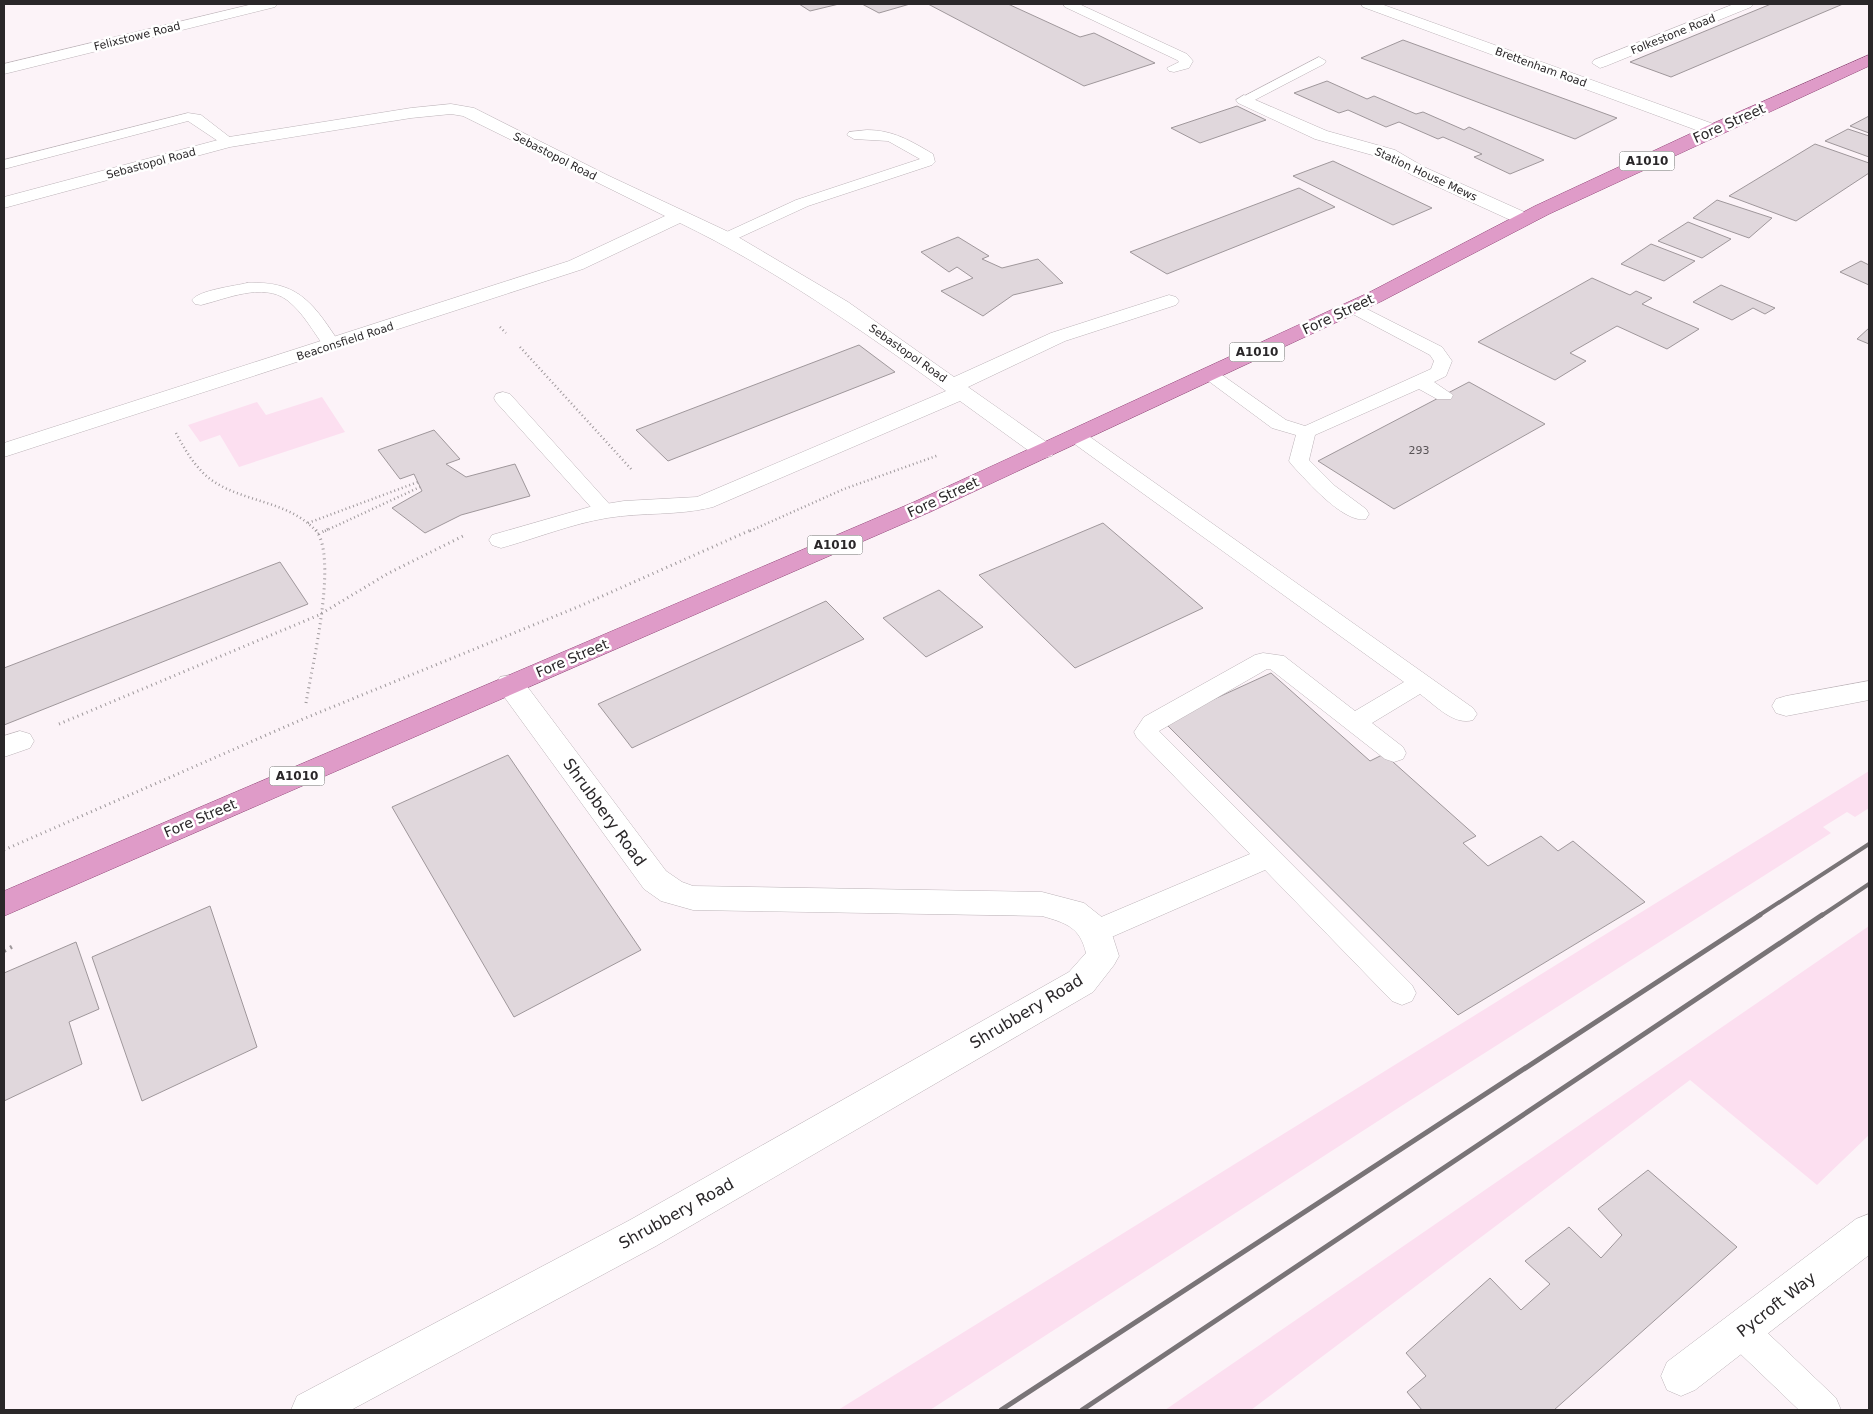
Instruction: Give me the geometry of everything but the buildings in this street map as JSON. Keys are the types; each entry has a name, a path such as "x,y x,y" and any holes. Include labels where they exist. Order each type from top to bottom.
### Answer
{"main road":[{"name":"Fore Street","path":"4,904 510,684 878,527 1353,307 1524,219 1713,130 1869,60"}],"street":[{"name":"Felixstowe Road","path":"4,68 270,4"},
{"name":"Brettenham Road","path":"1368,4 1713,130"},
{"name":"Folkestone Road","path":"1600,63 1735,5"},
{"name":"Station House Mews","path":"1244,100 1321,136 1389,154 1418,171 1524,219"},
{"name":"Sebastopol Road","path":"4,203 229,142 411,113 451,109 468,112 726,238 841,306 1044,451"},
{"name":"Beaconsfield Road","path":"4,450 576,265 680,216"},
{"path":"501,540 546,524 605,511 625,508 688,507 705,502 958,388 1058,337 1169,301"},
{"name":"Shrubbery Road","path":"311,1410 642,1233 1081,982 1103,956 1097,931 1074,912 1042,904 944,904 693,898 672,892 655,880 510,684"},
{"path":"1786,706 1869,690"},
{"name":"Pycroft Way","path":"1682,1376 1869,1232"}],"lane":[{"path":"1069,4 1186,61 1184,65 1174,68"},
{"path":"1244,100 1319,61"},
{"path":"4,166 188,117 196,118 229,142"},
{"path":"726,238 802,203 927,162 928,157 889,134 879,133 854,136"},
{"path":"201,300 232,291 257,288 274,290 292,296 332,345"},
{"path":"1208,374 1279,424 1306,432 1330,423 1439,372 1443,361 1436,351 1353,307"},
{"path":"1419,381 1444,395"},
{"path":"503,398 605,511"},
{"path":"1306,432 1299,461 1328,490 1360,514"},
{"path":"1076,436 1465,714"},
{"path":"1394,753 1276,662 1263,661 1152,723 1146,732 1402,992"},
{"path":"1355,722 1420,683"},
{"path":"1097,931 1240,871 1268,856"},
{"path":"1741,1331 1824,1410"}],"path":[{"path":"520,347 666,507"},
{"path":"157,401 190,458 202,473 218,484 292,510 318,534 328,556 306,704"},
{"path":"4,850 303,719 580,606 844,489 905,466"},
{"path":"884,475 889,479"},
{"path":"308,523 418,482"},
{"path":"318,534 420,488"}],"shaded area":[{"path":"322,397 345,432 239,467 220,435 200,442 188,425 257,402 266,415"},
{"path":"1869,771 1869,808 1855,817 1847,812 1823,827 1831,833 1406,1103 930,1410 838,1410"},
{"path":"1869,926 1869,1135 1817,1185 1690,1080 1251,1410 1165,1410"}],"railway":[{"path":"1758,916 1869,844"},
{"path":"1821,916 1869,884"},
{"path":"1001,1410 1760,915"},
{"path":"1082,1410 1822,915"}]}
